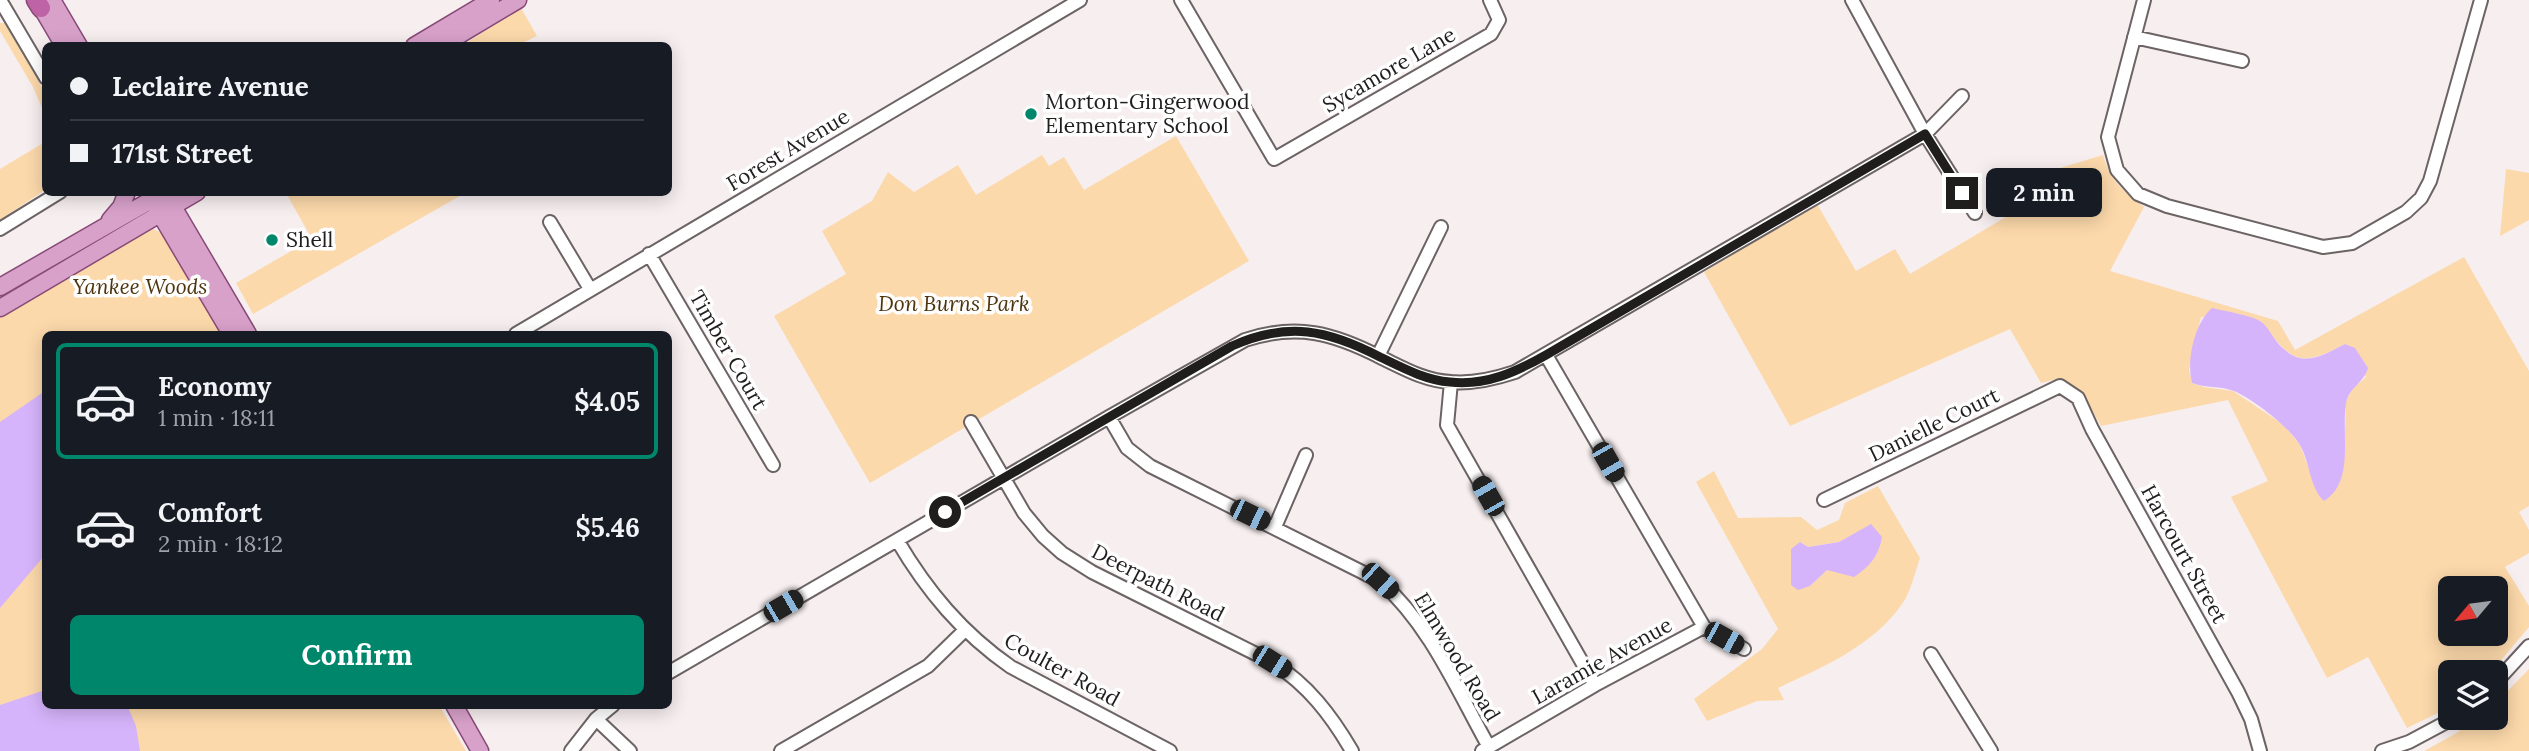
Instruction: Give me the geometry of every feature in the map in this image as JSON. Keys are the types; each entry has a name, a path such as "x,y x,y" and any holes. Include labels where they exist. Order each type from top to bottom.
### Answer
{"main road":[{"path":"421,42 491,0"},
{"path":"448,42 518,0"},
{"path":"41,2 62,42"},
{"path":"41,2 76,42"},
{"path":"105,226 121,207 125,196"},
{"path":"0,287 105,226 161,199"},
{"path":"0,308 161,199"},
{"path":"161,199 229,331"},
{"path":"161,199 246,331"},
{"path":"456,709 480,751"}],"street":[{"name":"Forest Avenue","path":"525,331 590,289 1080,0"},
{"name":"Sycamore Lane","path":"1181,0 1274,159 1491,34 1499,20 1490,0"},
{"path":"1852,0 1925,134 1975,213"},
{"path":"2144,0 2108,137 2117,170 2138,194 2167,206 2312,246 2341,246 2361,238 2406,212 2425,191 2481,0"},
{"path":"2,8 42,72"},
{"path":"2134,37 2242,61"},
{"path":"672,671 1232,346 1260,335 1312,331 1340,339 1408,371 1451,383 1497,378 1515,372 1925,134 1962,96"},
{"path":"0,229 54,196"},
{"path":"550,222 590,289"},
{"path":"1378,356 1441,227"},
{"name":"Timber Court","path":"649,254 773,465"},
{"path":"1546,355 1704,627 1744,649"},
{"path":"1451,383 1447,425 1595,685"},
{"name":"Danielle Court","path":"1824,500 2060,386"},
{"name":"Harcourt Street","path":"2060,386 2078,398 2092,429 2238,692 2251,719 2260,751"},
{"name":"Elmwood Road","path":"1109,417 1127,448 1139,459 1363,571 1400,598 1420,624 1486,749"},
{"name":"Deerpath Road","path":"971,422 1032,524 1051,544 1076,563 1289,673 1326,710 1352,751"},
{"path":"1275,527 1306,455"},
{"name":"Coulter Road","path":"897,540 928,589 965,630 1011,667 1170,751"},
{"name":"Laramie Avenue","path":"1486,749 1595,685 1704,627"},
{"path":"781,751 928,666 965,630"},
{"path":"2508,669 2529,646"},
{"path":"1931,654 1992,751"},
{"path":"571,751 596,719 608,709"},
{"path":"596,719 629,751"},
{"path":"2382,751 2409,742 2438,727"}],"green space":[{"path":"521,8 537,36 524,42 468,42"},
{"path":"0,23 6,23 42,88 42,108 33,87 0,31"},
{"name":"Don Burns Park","path":"1176,136 1249,261 870,483 774,316 846,274 822,231 872,201 888,172 914,192 958,165 976,195 1042,155 1049,166 1064,157 1084,190"},
{"path":"42,144 42,192 0,220 0,169"},
{"path":"2103,155 2119,185 2144,207 2110,271 2278,321 2295,350 2464,257 2529,371 2529,506 2519,512 2529,530 2529,553 2505,567 2529,606 2529,627 2501,660 2438,660 2438,713 2407,728 2368,657 2327,678 2231,497 2268,481 2228,400 2101,426 2081,391 2057,379 2041,383 2010,329 1790,426 1704,272 1817,204 1856,271 1895,249 1910,274 2046,193 2037,175","holes":["2201,317 2261,321 2280,345 2297,357 2316,357 2345,344 2366,377 2353,388 2346,401 2344,460 2309,469 2300,445 2284,425 2233,391 2192,383 2189,370"]},
{"path":"2506,169 2529,173 2529,220 2500,236"},
{"path":"288,196 460,196 253,314 236,283 312,239"},
{"name":"Yankee Woods","path":"151,228 164,234 222,331 42,331 42,709 441,709 466,751 0,751 0,315 142,230"},
{"path":"1714,471 1738,518 1801,517 1817,530 1839,520 1845,503 1878,486 1920,558 1905,599 1890,619 1862,643 1846,654 1778,688 1784,700 1757,701 1707,721 1694,699 1762,649 1778,629 1696,482","holes":["1871,525 1839,571 1827,570 1810,586 1800,542 1808,547 1839,542"]},
{"path":"2529,669 2529,751 2424,751 2460,730 2508,730 2508,691"}],"shaded area":[{"path":"2212,308 2260,321 2277,342 2294,356 2318,357 2345,344 2355,348 2368,368 2347,398 2343,470 2334,493 2324,501 2313,483 2301,447 2281,423 2234,391 2192,383 2190,364 2193,342 2201,322"},
{"path":"42,393 42,559 0,608 0,422"},
{"path":"1871,524 1882,537 1881,544 1869,565 1854,577 1827,570 1810,586 1798,590 1791,585 1791,549 1800,542 1808,547 1839,542"},
{"path":"42,691 42,709 129,709 136,726 140,751 0,751 0,705"}],"place":[{"name":"Morton-Gingerwood Elementary School","path":"1031,114"},
{"name":"Shell","path":"272,240"}],"route":[{"path":"945,512 1232,346 1260,335 1312,331 1340,339 1431,379 1451,383 1497,378 1515,372 1546,355 1925,134 1962,193"}]}
